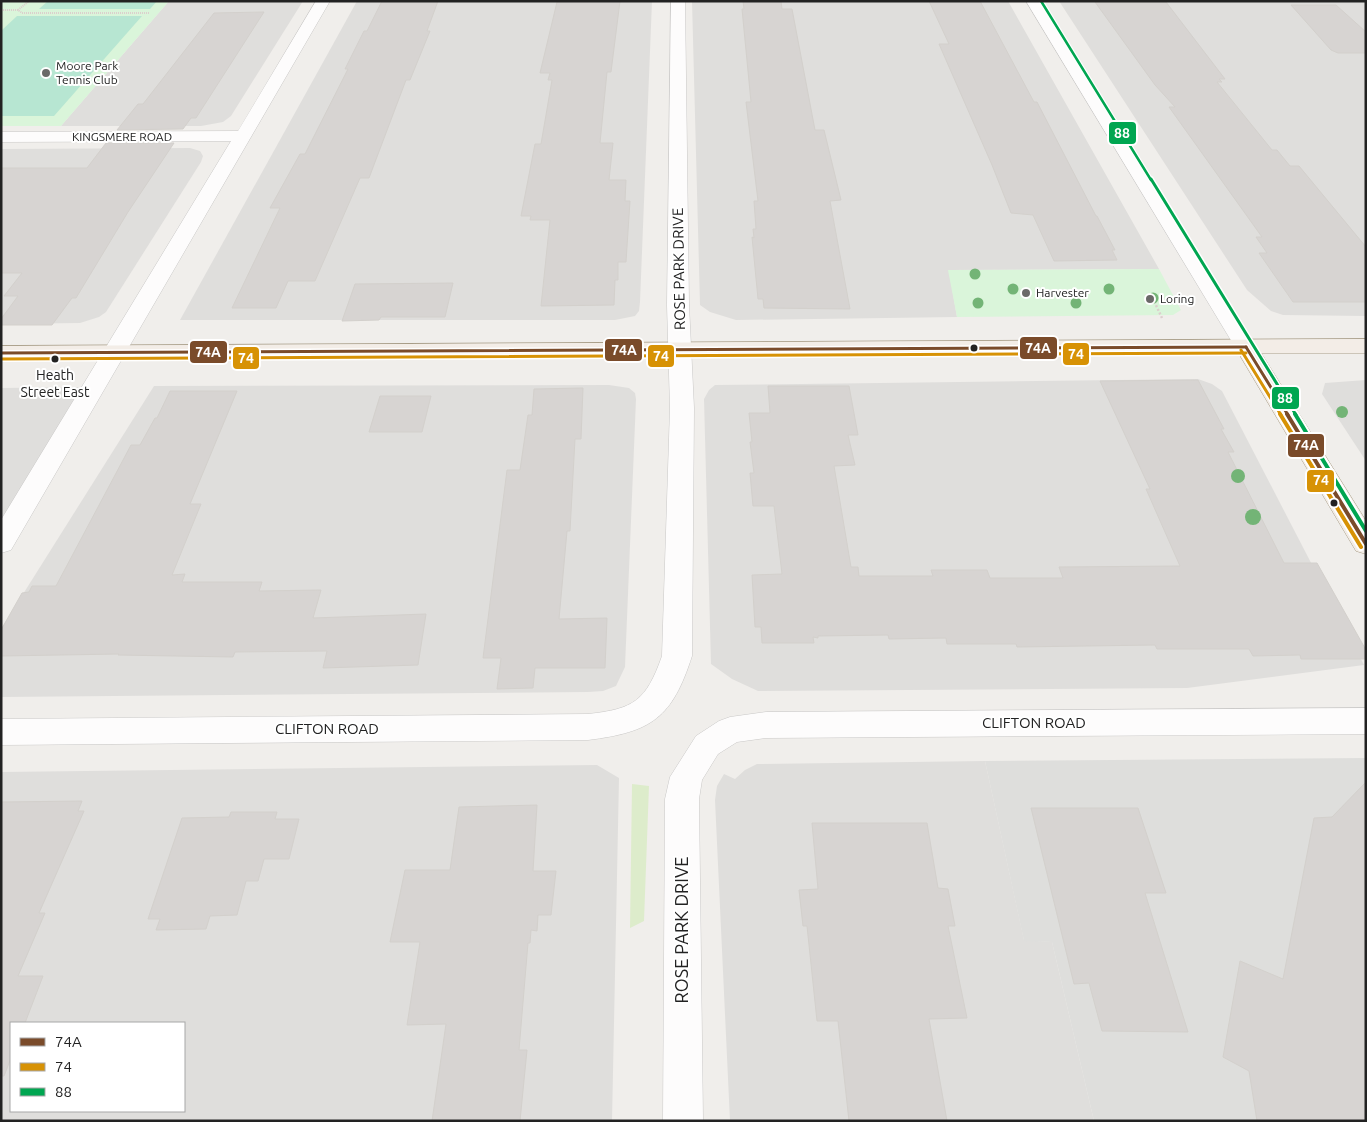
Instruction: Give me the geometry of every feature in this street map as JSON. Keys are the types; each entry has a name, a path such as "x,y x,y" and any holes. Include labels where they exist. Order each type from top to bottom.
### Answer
{"main road":[{"path":"1,353 681,352 1366,346"},
{"path":"1246,347 1366,544"}],"street":[{"path":"1,543 323,1"},
{"name":"ROSE PARK DRIVE","path":"650,709 668,683 677,656 682,418 678,305 678,1"},
{"path":"1033,1 1246,347"},
{"name":"KINGSMERE ROAD","path":"1,137 242,136"},
{"name":"CLIFTON ROAD","path":"1,732 588,727 617,724 650,709"},
{"name":"CLIFTON ROAD","path":"707,745 730,730 766,725 1366,721"},
{"name":"ROSE PARK DRIVE","path":"682,1121 682,799 686,777 707,745"}],"path":[{"path":"18,10 29,1"},
{"path":"2,11 18,10 22,13 150,13"},
{"path":"1162,319 1154,302 1181,301"}],"shaded area":[{"path":"169,1 303,1 231,116 223,122 201,126 61,126"},
{"path":"357,1 652,1 640,302 639,311 635,316 615,320 180,320"},
{"path":"692,1 1008,1 1159,269 949,270 957,317 736,320 710,312 700,305"},
{"path":"1059,1 1366,1 1366,316 1283,315 1271,311 1247,290"},
{"path":"190,148 200,151 203,156 201,162 106,312 99,317 80,323 1,324 1,149"},
{"path":"1198,379 1212,384 1222,391 1364,665 1187,688 758,691 732,679 711,664 704,399 709,390 715,385"},
{"path":"1366,380 1366,461 1322,394 1325,383"},
{"path":"609,385 629,388 635,393 636,399 625,667 616,686 603,691 588,692 1,697 1,629 154,386"},
{"path":"83,387 1,520 1,388"},
{"path":"1366,758 1366,1121 1094,1121 1052,942 1024,941 985,761"},
{"path":"985,761 1024,940 1052,942 1094,1121 730,1121 715,800 717,786 724,774 735,779 745,770 757,764"},
{"path":"597,765 619,778 612,1121 1,1121 1,772"}],"green space":[{"name":"Moore Park Tennis Club","path":"1,1 169,1 61,126 1,126"},
{"path":"48,1 157,1 150,9 39,9"},
{"name":"Moore Park Tennis Club","path":"17,16 142,16 54,116 1,116 1,31"},
{"path":"1159,269 1181,310 1173,315 957,317 948,270"},
{"path":"632,784 649,786 644,921 630,928"}],"building":[{"path":"382,1 438,1 427,31 430,31 410,80 406,80 369,178 360,178 315,281 288,281 276,308 232,308 280,208 270,208 300,154 305,154 348,69 345,69 364,31 367,31"},
{"path":"620,1 611,72 607,72 600,143 613,143 609,180 626,180 625,201 630,201 626,262 618,262 618,280 615,280 614,305 541,306 550,220 530,220 531,216 521,216 535,144 541,144 552,80 548,80 550,73 540,73 557,2"},
{"path":"743,1 781,1 782,9 792,9 815,130 824,130 841,200 830,201 850,309 764,308 763,299 758,299 752,237 754,238 753,229 756,229 754,201 758,201 746,102 751,102 742,9 744,9"},
{"path":"929,1 980,1 1034,102 1037,102 1115,250 1112,250 1117,260 1054,261 1033,215 1011,213 939,44 949,44"},
{"path":"1095,2 1166,2 1225,79 1219,79 1222,82 1217,82 1272,150 1277,150 1290,166 1299,166 1366,247 1366,302 1293,302 1259,253 1267,253 1256,237 1262,237 1169,107 1175,107 1155,85"},
{"path":"1291,5 1336,5 1366,32 1366,53 1338,53 1331,50"},
{"path":"264,12 196,118 191,118 183,129 117,130 138,104 143,104 214,13"},
{"path":"106,143 174,143 128,212 76,298 72,298 52,325 1,325 1,319 18,296 4,296 22,273 1,273 1,168 87,168"},
{"path":"453,283 445,317 381,317 379,320 342,321 355,284"},
{"path":"1198,380 1234,452 1228,452 1284,563 1317,563 1366,650 1366,659 1301,659 1300,655 1253,656 1249,649 1157,649 1155,645 1017,647 1016,644 947,644 946,638 889,639 888,635 818,636 818,638 813,637 814,643 762,643 761,627 755,627 752,575 782,574 774,506 753,506 750,473 754,473 749,413 770,413 768,386 849,386 858,435 848,435 855,465 834,466 851,567 858,567 859,576 933,576 931,570 987,570 990,578 1063,578 1059,567 1180,566 1146,489 1150,489 1100,381"},
{"path":"583,388 581,439 575,439 570,531 567,531 559,619 607,618 605,668 535,668 533,688 497,689 501,658 483,658 507,470 520,470 528,415 532,415 534,389"},
{"path":"170,391 237,391 190,504 201,504 172,575 185,574 182,582 262,582 259,591 321,590 313,618 426,614 418,665 323,668 327,651 235,652 233,657 119,654 1,656 1,630 22,593 29,592 32,586 56,586 131,445 140,445 155,418 157,418"},
{"path":"380,396 431,396 422,432 369,432"},
{"path":"1366,782 1366,1121 1257,1121 1249,1071 1223,1057 1240,961 1283,979 1314,818 1332,817"},
{"path":"82,801 78,811 84,811 39,913 45,913 18,976 43,976 25,1022 10,1022 10,1061 4,1076 1,1076 1,802"},
{"path":"537,805 533,871 556,871 551,915 538,915 537,931 531,930 530,943 528,943 519,1050 527,1050 520,1121 432,1121 446,1024 407,1025 420,942 390,942 405,870 450,870 459,807"},
{"path":"1031,808 1138,808 1166,893 1145,893 1188,1032 1102,1031 1089,983 1074,984"},
{"path":"231,812 277,812 275,819 299,819 289,859 264,859 258,881 246,881 237,915 210,916 206,929 156,930 160,919 148,919 182,818 229,817"},
{"path":"812,823 927,823 938,888 948,889 955,926 948,926 967,1018 929,1019 947,1121 849,1121 838,1021 817,1021 807,926 803,926 799,890 818,889"}],"transit line":[{"name":"88","path":"1041,1 1366,531"},
{"name":"74A","path":"1246,347 1366,544"},
{"name":"74A","path":"1,353 1246,347"},
{"name":"74","path":"1241,350 1361,547"},
{"name":"74","path":"1,359 1246,353"}],"place":[{"name":"Moore Park Tennis Club","path":"46,73"},
{"name":"Harvester","path":"1026,293"},
{"name":"Loring","path":"1150,299"},
{"name":"Heath Street East","path":"55,359"}]}
